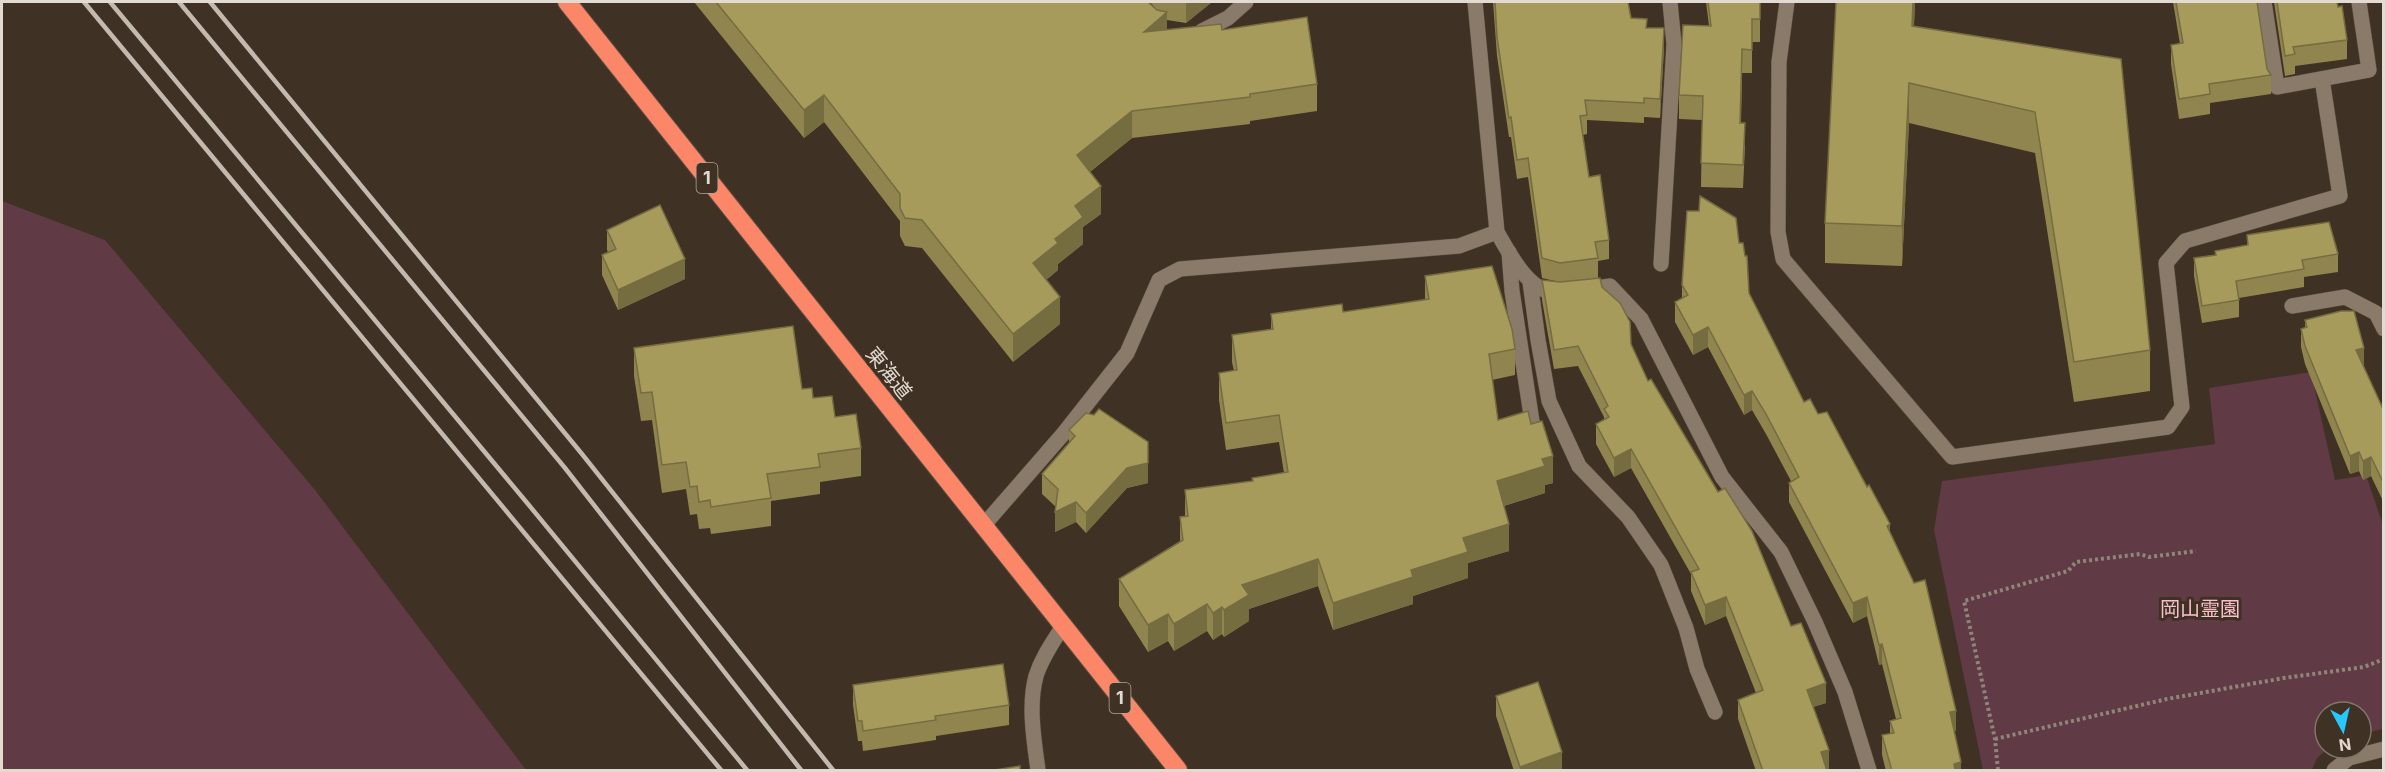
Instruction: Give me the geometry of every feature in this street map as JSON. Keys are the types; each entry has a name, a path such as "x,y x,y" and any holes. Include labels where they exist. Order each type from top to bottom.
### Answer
{"highway":[{"name":"東海道","path":"567,2 1178,771"}],"street":[{"path":"1190,33 1197,33 1215,26 1246,2"},
{"path":"1475,2 1497,232 1530,282 1549,401 1579,466 1628,517 1661,566 1686,628 1696,669 1715,712"},
{"path":"1661,264 1674,44 1670,2"},
{"path":"1787,2 1779,62 1778,232 1783,259 1952,457 2168,427 2182,407 2166,263 2185,241 2340,196 2322,79"},
{"path":"2264,2 2277,87 2369,70 2359,2"},
{"path":"983,526 1064,433 1127,353 1160,280 1180,269 1459,246 1497,232"},
{"path":"1509,252 1515,314 1533,428"},
{"path":"1530,282 1552,292 1610,286 1641,319 1722,477 1781,552 1815,622 1845,692 1869,771"},
{"path":"2292,306 2345,297 2376,313 2384,329"},
{"path":"1038,771 1033,705 1036,677 1045,655 1063,626"},
{"path":"2334,771 2349,758 2384,749"}],"path":[{"path":"1998,771 1995,739 1964,602 2068,571 2076,562 2140,554 2149,557 2196,551"},
{"path":"1995,739 2167,699 2284,678 2364,667 2384,659"}],"green space":[{"path":"2,201 105,240 315,490 526,770 2,770"},
{"name":"岡山霊園","path":"2311,372 2335,480 2366,475 2383,525 2383,729 2373,731 2373,700 2313,700 2313,760 2316,760 2312,770 1983,770 1934,530 1942,481 2215,444 2209,388"}],"building":[{"path":"716,2 1148,2 1157,10 1167,12 1144,32 1221,24 1222,30 1307,17 1317,84 1250,94 1250,97 1132,111 1077,155 1101,186 1075,206 1083,217 1055,239 1058,243 1033,263 1060,297 1013,334 922,220 905,218 900,208 900,194 824,95 804,110"},
{"path":"1495,2 1628,2 1631,18 1647,19 1646,28 1664,28 1660,99 1644,98 1644,103 1585,100 1587,115 1580,116 1589,177 1600,175 1609,240 1595,242 1598,258 1560,263 1542,258 1528,158 1517,160 1511,117 1509,118 1497,37"},
{"path":"1708,2 1760,2 1760,19 1752,19 1752,50 1742,49 1740,123 1745,123 1743,165 1701,163 1703,96 1679,95 1683,25 1711,26"},
{"path":"1836,2 1913,2 1912,26 2121,59 2150,350 2074,362 2035,112 1909,83 1902,226 1825,223"},
{"path":"2176,2 2257,2 2267,69 2271,75 2209,84 2210,94 2179,99 2171,45 2183,43"},
{"path":"2277,2 2337,2 2338,7 2342,6 2347,40 2293,47 2295,54 2285,56"},
{"path":"1700,196 1736,218 1739,243 1743,243 1745,256 1747,256 1749,293 1804,402 1810,399 1818,414 1827,412 1867,487 1869,485 1890,524 1887,526 1914,583 1925,580 1956,711 1950,712 1961,762 1954,764 1955,771 1892,771 1882,735 1894,733 1890,721 1901,718 1867,597 1853,603 1789,483 1799,477 1752,391 1744,395 1708,327 1693,335 1675,302 1688,295 1682,285 1687,211 1699,211"},
{"path":"660,205 685,259 618,290 602,255 616,249 607,230"},
{"path":"2329,222 2338,254 2302,260 2304,269 2236,281 2239,300 2202,306 2194,258 2216,255 2215,251 2248,245 2247,235"},
{"path":"1492,266 1512,329 1515,349 1489,354 1498,420 1528,411 1531,424 1542,421 1553,456 1542,459 1545,466 1497,481 1509,524 1463,538 1468,552 1411,570 1413,577 1333,603 1318,559 1242,585 1249,595 1224,610 1222,607 1213,613 1207,604 1174,624 1168,614 1148,625 1119,579 1183,540 1180,517 1188,516 1185,490 1253,481 1252,478 1288,472 1279,415 1226,423 1219,373 1237,370 1232,335 1273,329 1271,314 1342,304 1343,312 1429,299 1425,276"},
{"path":"1600,278 1602,287 1620,303 1630,322 1631,344 1648,381 1651,379 1718,492 1725,488 1752,531 1791,626 1801,623 1826,683 1807,690 1829,750 1821,752 1827,771 1763,771 1738,700 1763,690 1726,597 1705,605 1691,572 1699,569 1631,449 1614,458 1596,424 1609,417 1604,409 1608,406 1578,346 1554,350 1542,280 1560,282"},
{"path":"2341,311 2354,311 2364,348 2356,350 2384,411 2384,484 2371,457 2363,461 2359,452 2350,456 2305,346 2301,329 2307,327 2305,320"},
{"path":"793,326 802,389 812,388 813,398 832,396 835,417 856,414 861,448 818,454 820,467 767,474 771,498 711,507 710,500 699,502 697,486 690,487 686,462 662,465 652,392 641,393 634,348"},
{"path":"1099,409 1148,442 1148,463 1127,468 1086,513 1076,502 1055,512 1058,489 1042,474 1075,436 1069,430 1086,413 1094,415"},
{"path":"1003,664 1009,705 935,716 936,720 863,731 862,721 858,721 853,685"},
{"path":"1538,682 1562,752 1520,767 1496,696"},
{"path":"1020,766 1020,771 989,771"}],"railway":[{"path":"84,2 721,770"},
{"path":"110,2 747,770"},
{"path":"179,2 565,468 801,770"},
{"path":"210,2 582,454 833,770"}]}
